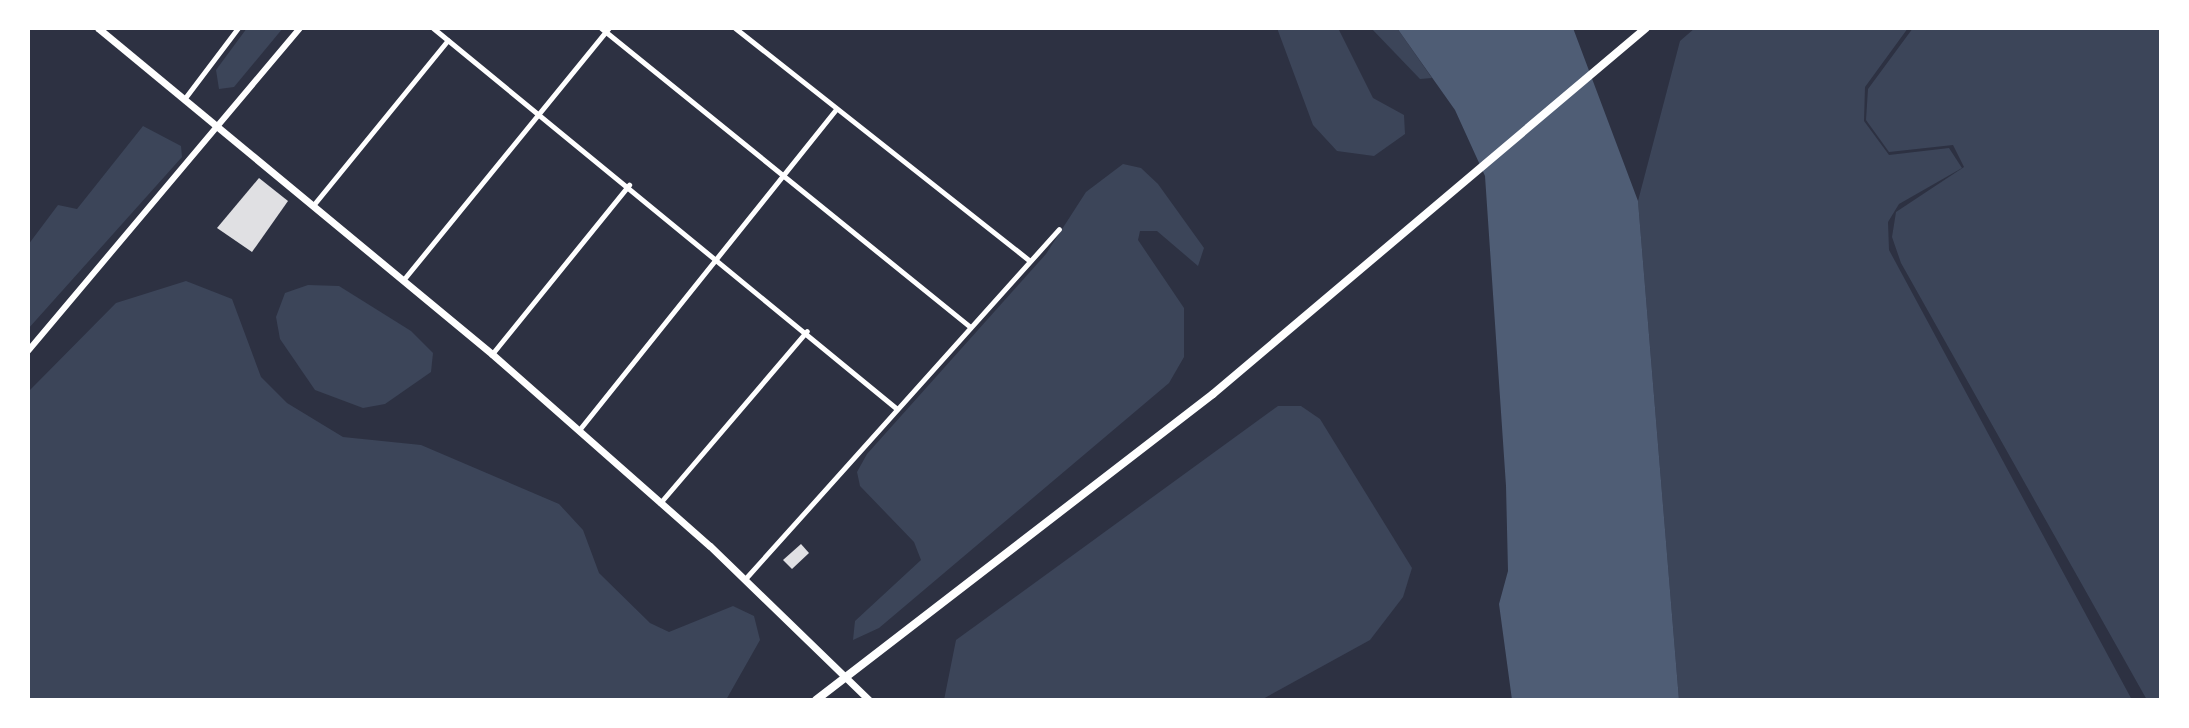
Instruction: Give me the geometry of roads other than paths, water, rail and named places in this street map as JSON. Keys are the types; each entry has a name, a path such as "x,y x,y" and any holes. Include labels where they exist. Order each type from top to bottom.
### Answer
{"highway":[{"path":"816,700 1393,245 1646,28"}],"main road":[{"path":"98,28 220,123 492,354 745,579 869,700"}],"street":[{"path":"185,98 238,28"},
{"path":"28,351 300,28"},
{"path":"433,28 807,331 897,409"},
{"path":"735,28 1029,260"},
{"path":"404,279 605,29 780,177 970,327"},
{"path":"315,203 448,40"},
{"path":"579,431 715,256 836,109"},
{"path":"492,354 629,185"},
{"path":"745,579 1059,229"},
{"path":"660,503 807,331"}]}
